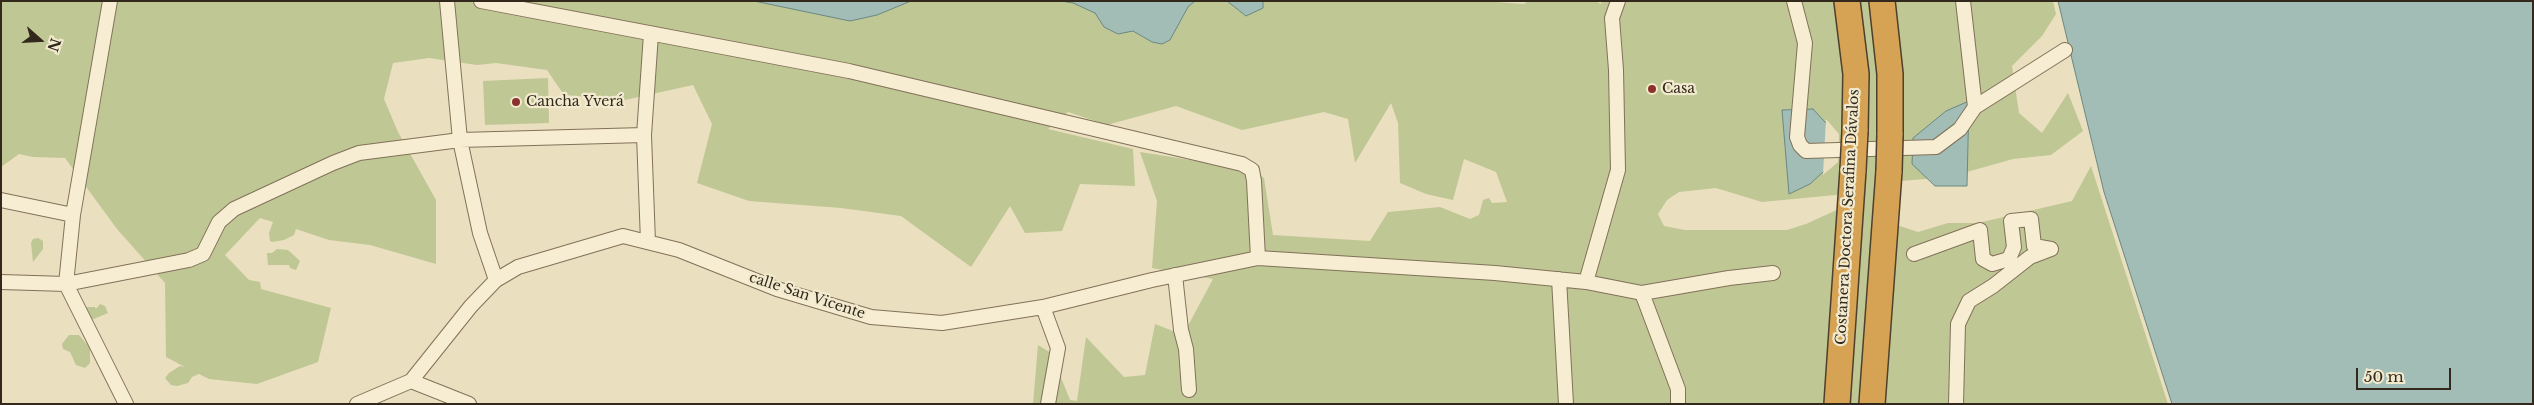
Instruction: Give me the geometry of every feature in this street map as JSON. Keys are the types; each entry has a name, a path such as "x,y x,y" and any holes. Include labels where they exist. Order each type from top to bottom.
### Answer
{"highway":[{"name":"Costanera Doctora Serafina Dávalos","path":"1837,404 1855,132 1856,74 1847,1"},
{"path":"1872,404 1890,135 1890,74 1882,1"}],"street":[{"path":"110,1 73,215 66,284 126,404"},
{"path":"447,1 460,140 480,233 496,280"},
{"path":"481,1 849,71 1242,164 1252,170 1254,181 1258,258"},
{"path":"1586,282 1618,170 1616,70 1612,18 1618,1"},
{"path":"1794,1 1804,43 1797,137 1800,145 1806,150 1936,147 1960,129 1975,107 2065,50"},
{"path":"1963,1 1975,107"},
{"path":"648,242 644,135 651,34"},
{"path":"1,282 66,284 189,260 203,254 219,222 234,209 333,163 359,153 460,140 644,135"},
{"path":"1,200 73,215"},
{"path":"1914,254 1980,230 1983,258 1992,264 2009,259 2014,247 2011,221 2031,220 2034,246 2051,249 2030,258 1994,286 1969,301 1958,324 1956,404"},
{"name":"calle San Vicente","path":"411,382 470,306 496,280 518,267 623,236 679,250 777,289 871,317 942,323 1043,307 1175,275 1258,258 1559,279 1586,282 1642,293"},
{"path":"1678,404 1678,389 1642,293 1729,278 1773,273"},
{"path":"1175,275 1189,390"},
{"path":"1559,279 1566,404"},
{"path":"1043,307 1058,348 1048,404"},
{"path":"357,404 411,382 469,404"}],"green space":[{"path":"1,1 1482,1 1524,4 1528,1 1596,1 1601,4 1602,1 2053,1 2056,14 2042,36 2012,66 2019,113 2042,133 2068,93 2083,131 2051,155 2013,159 1949,177 1888,182 1882,220 1918,232 1948,223 1978,223 2072,201 2091,166 2168,404 1033,404 1038,345 1051,353 1070,400 1077,401 1086,337 1124,377 1145,375 1155,324 1183,335 1213,279 1152,268 1157,201 1140,152 1197,161 1236,156 1264,178 1273,235 1370,241 1388,212 1440,207 1470,219 1479,215 1483,200 1489,198 1492,203 1507,202 1496,172 1464,159 1453,200 1426,194 1400,183 1398,123 1391,103 1355,163 1348,119 1324,112 1242,130 1176,106 1107,125 1068,112 1048,129 1133,149 1135,186 1080,184 1062,231 1025,233 1010,206 971,267 901,216 841,208 749,201 697,183 712,124 693,85 625,100 564,95 547,70 496,63 477,65 429,58 393,63 384,99 398,132 436,200 436,264 370,245 329,240 296,229 294,235 284,240 272,242 270,241 269,233 273,222 260,218 225,255 249,280 260,282 261,289 331,308 318,362 257,384 209,379 199,374 192,377 188,383 177,386 171,385 165,378 180,366 185,367 166,357 165,283 117,229 65,158 33,157 19,154 1,167","holes":["1716,188 1762,202 1856,193 1841,208 1806,224 1787,230 1685,230 1664,226 1658,214 1667,200 1679,192"]},
{"name":"Cancha Yverá","path":"548,78 549,123 485,125 483,81"},
{"path":"38,238 43,241 43,249 33,262 31,243 33,239"},
{"path":"277,249 288,250 300,261 296,270 290,268 289,265 268,265 267,253 272,253"},
{"path":"100,304 105,306 108,313 89,321 83,307 95,307 96,309"},
{"path":"69,335 79,335 90,348 90,363 85,368 76,365 70,352 63,349 62,344"}],"water":[{"path":"754,1 911,1 877,15 850,21"},
{"path":"1061,1 1195,1 1188,7 1170,40 1162,44 1152,42 1133,31 1118,34 1104,27 1095,13 1073,3"},
{"path":"1227,1 1263,1 1263,8 1246,16"},
{"path":"2058,1 2533,1 2533,404 2172,404 2104,192"},
{"path":"1969,101 1967,186 1935,186 1912,164 1913,138 1946,111"},
{"path":"1813,109 1836,134 1835,161 1810,184 1789,194 1782,110"}],"pier":[{"path":"1826,119 1839,134 1838,162 1823,175"}],"place":[{"name":"Casa","path":"1652,89"},
{"name":"Cancha Yverá","path":"516,102"}]}
